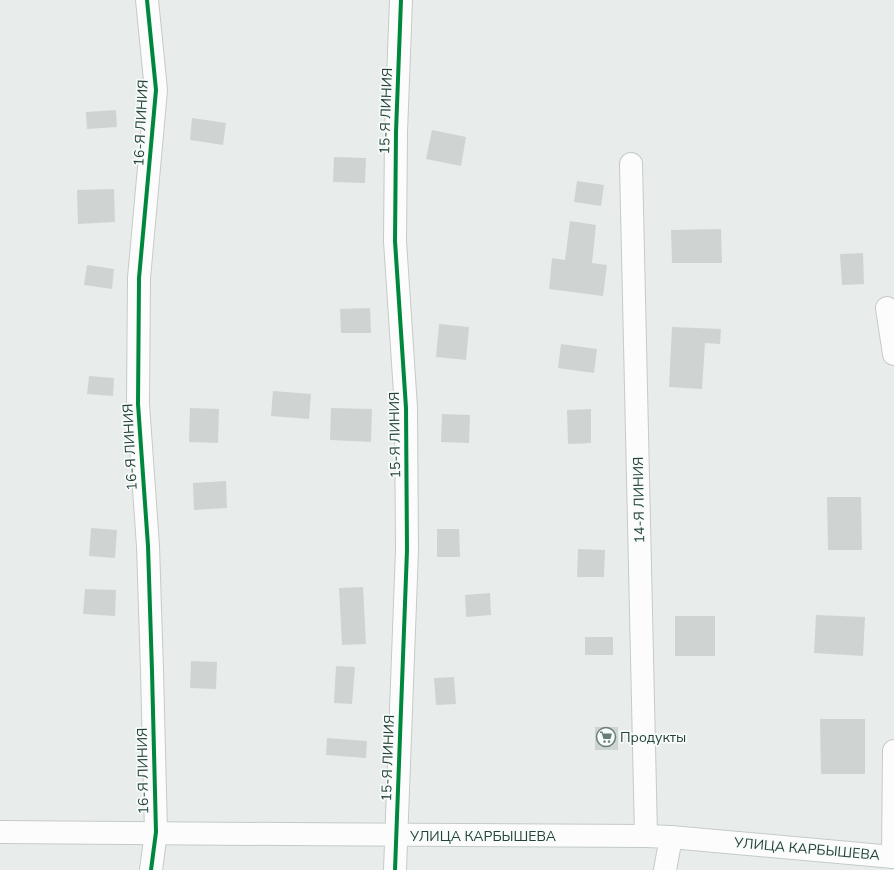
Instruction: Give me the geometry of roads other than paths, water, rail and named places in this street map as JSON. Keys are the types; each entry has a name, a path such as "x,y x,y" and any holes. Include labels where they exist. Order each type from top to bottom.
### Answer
{"street":[{"name":"16-Я ЛИНИЯ","path":"147,0 156,90 139,278 138,404 148,546 152,670 156,832 151,870"},
{"name":"15-Я ЛИНИЯ","path":"395,870 407,550 406,408 395,241 396,132 401,0"},
{"name":"14-Я ЛИНИЯ","path":"631,164 646,836"},
{"path":"887,308 894,354"},
{"path":"893,857 894,751"},
{"name":"УЛИЦА КАРБЫШЕВА","path":"0,832 156,832 396,836 646,836 893,857"},
{"path":"665,870 671,837"}],"place":[{"name":"Продукты","path":"606,737"}]}
